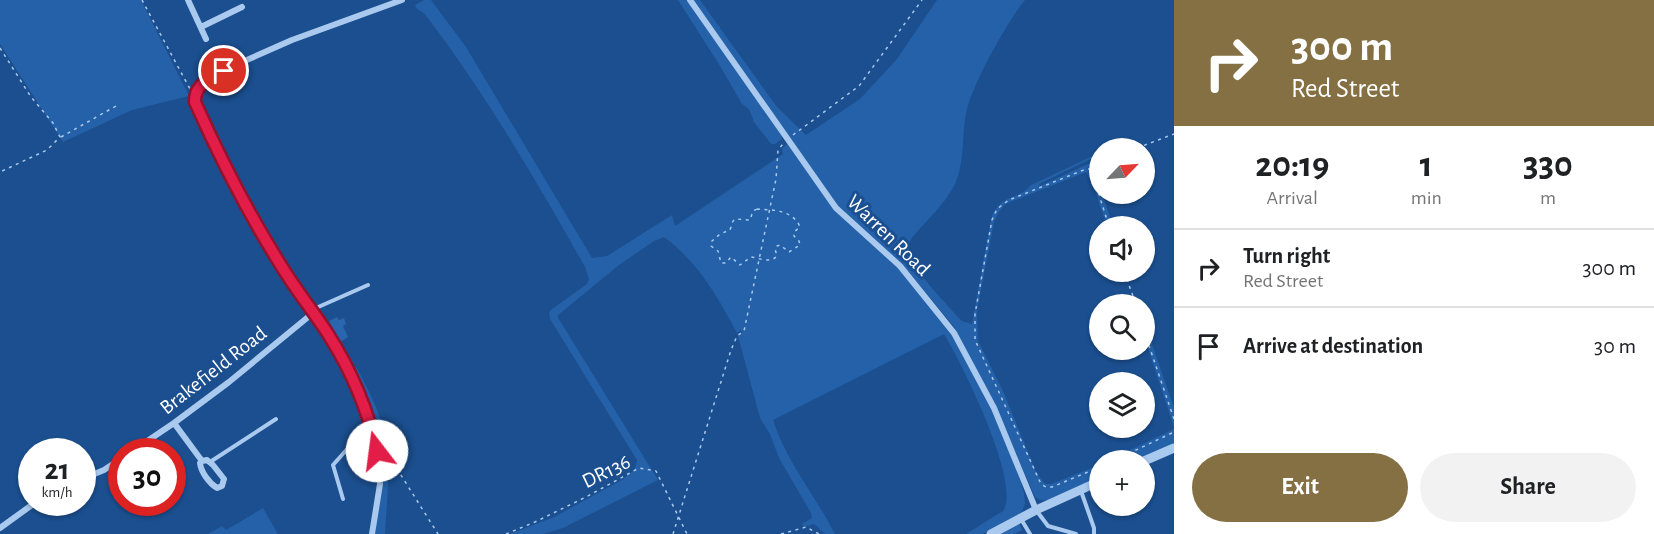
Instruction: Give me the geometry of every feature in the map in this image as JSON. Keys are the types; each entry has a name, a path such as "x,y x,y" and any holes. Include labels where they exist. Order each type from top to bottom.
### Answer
{"street":[{"path":"188,0 206,39"},
{"path":"372,534 380,484 377,451 363,403 341,358 261,231 200,114 194,98 198,89 207,81 240,63 292,40 402,0"},
{"name":"Warren Road","path":"690,0 836,208 900,266 954,333 994,408 1036,510"},
{"path":"201,27 242,8"},
{"name":"Brakefield Road","path":"152,438 242,371 313,313"},
{"path":"174,423 202,461 210,462 224,480 223,486 214,487 202,471 200,463 202,461"},
{"path":"1155,456 1174,448"},
{"path":"991,534 1036,510 1089,486"},
{"path":"0,528 18,515"}],"lane":[{"path":"313,313 316,308 368,285"},
{"path":"210,462 276,419"},
{"path":"343,499 333,465 357,438 372,430"},
{"path":"1081,490 1094,534"},
{"path":"1036,510 1048,526 1076,534"},
{"path":"1021,518 1030,534"}],"path":[{"path":"142,0 194,98"},
{"path":"673,534 731,350 737,336 744,331 777,175 777,150 786,139 860,86 922,0"},
{"path":"0,48 29,94 53,123 60,137"},
{"path":"0,172 47,150 60,137 117,106"},
{"path":"1155,141 1174,134"},
{"path":"1089,169 1017,195 998,209 992,220 974,323 976,344 1041,484 1052,487 1089,472"},
{"path":"756,209 787,213 796,219 800,227 794,232 794,236 800,244 789,252 778,246 775,249 777,255 775,259 764,261 760,259 751,257 740,265 731,257 723,264 718,251 710,244 720,234 730,230 736,219 742,218 748,221 751,219 756,209"},
{"path":"1154,360 1174,419"},
{"path":"372,430 382,436 394,464 438,534"},
{"path":"1136,450 1174,432"},
{"name":"DR136","path":"506,534 576,502 639,468 656,471 687,534"},
{"path":"782,534 806,527 819,534"}],"shaded area":[{"path":"0,0 141,0 189,96 132,110 63,142 0,44"},
{"path":"424,0 431,0 466,47 592,258 607,256 672,215 675,226 783,154 782,149 787,144 836,211 893,261 954,336 983,390 1019,475 1025,503 1022,512 983,534 966,534 1003,511 1007,497 1004,475 987,422 944,334 773,420 785,450 835,534 825,534 814,524 804,527 802,524 812,518 811,513 779,458 770,434 760,418 738,336 742,333 741,330 737,333 697,268 664,237 654,241 619,265 557,316 658,480 563,528 543,534 510,534 554,517 622,480 635,469 637,460 550,319 549,313 552,309 587,284 589,279 585,267 529,169 489,106 424,13 417,9 415,5"},
{"path":"678,0 688,0 769,116 782,139 775,144 771,144 754,122 749,109 742,104"},
{"path":"693,0 700,0 777,107 806,135 860,99 897,59 937,0 1025,0 992,53 971,97 965,119 962,158 954,186 940,207 911,239 909,247 917,268 934,290 962,321 972,324 991,219 999,205 1031,185 1089,158 1089,160 1039,184 1040,186 1089,164 1089,176 1086,172 1005,204 998,213 994,222 977,310 978,341 1003,391 1036,472 1045,484 1051,484 1089,469 1089,482 1049,500 1040,500 1035,497 997,410 955,328 908,271 843,213"},
{"path":"1100,204 1105,204 1110,216 1104,216"},
{"path":"1155,353 1174,408 1174,427 1152,360 1155,360"},
{"path":"357,368 369,391 384,432 388,470 385,534 375,534 381,477 379,446 369,412 350,369"},
{"path":"1174,429 1174,444 1155,452 1155,450 1130,450"},
{"path":"263,508 278,534 208,534 222,526 226,530"}],"building":[{"path":"337,317 339,320 344,318 346,324 343,326 348,337 340,342 329,321"},
{"path":"1019,523 1022,530 1014,534 999,534"}],"route":[{"path":"224,71 212,77 198,89 195,102 225,164 282,268 323,327 341,358 366,411 377,451"}]}
